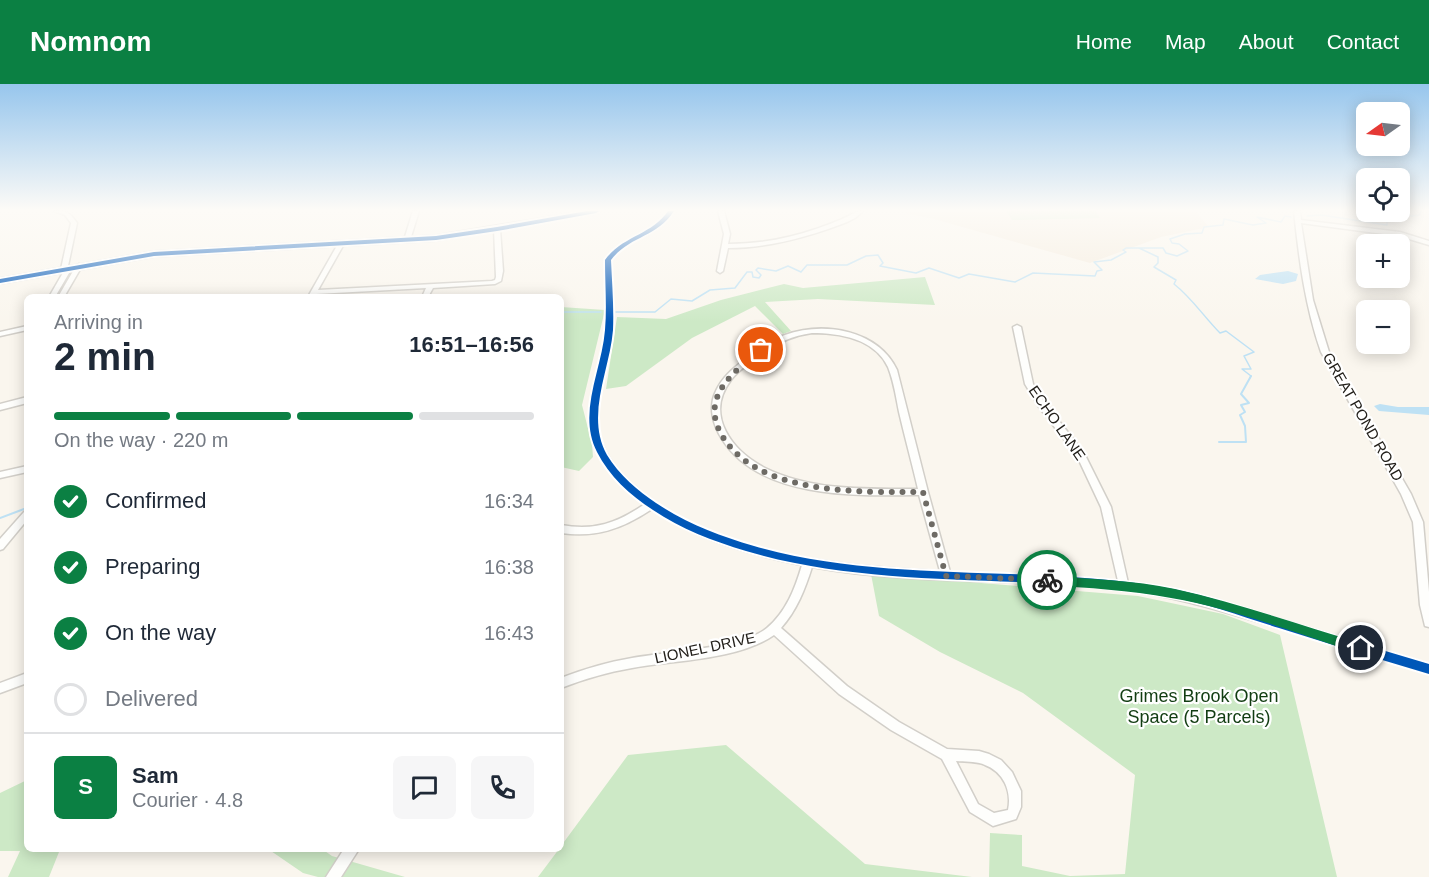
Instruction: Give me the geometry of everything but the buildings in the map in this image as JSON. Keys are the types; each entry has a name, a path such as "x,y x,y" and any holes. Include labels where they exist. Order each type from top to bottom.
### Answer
{"street":[{"path":"62,294 71,268 72,248"},
{"path":"0,281 182,251 250,248"},
{"path":"313,294 339,248"},
{"path":"313,294 431,286 477,286 498,281 500,272 496,248"},
{"path":"622,248 608,260 609,327 594,408 595,433 599,447 624,483 664,514 712,536 757,552 842,569 1124,586 1173,593 1429,669"},
{"path":"720,271 726,248"},
{"name":"GREAT POND ROAD","path":"1302,248 1312,318 1325,352 1406,494 1418,522 1425,605 1429,623"},
{"path":"54,294 71,268"},
{"path":"427,294 431,286"},
{"name":"ECHO LANE","path":"1017,327 1029,384 1042,405 1081,455 1106,507 1124,586"},
{"path":"0,334 24,329"},
{"path":"923,492 826,488 795,482 762,471 738,455 725,440 716,418 718,394 735,371 772,343 792,333 835,331 859,339 878,349 892,369 946,576"},
{"path":"0,406 24,401"},
{"path":"0,475 24,470"},
{"path":"564,529 589,532 606,529 632,518 651,505"},
{"path":"0,546 24,518"},
{"name":"LIONEL DRIVE","path":"564,682 630,663 744,644 766,635 790,610 801,588 808,562"},
{"path":"774,628 843,690 896,726 946,755 989,760 1000,768 1009,778 1017,796 1017,806 1012,815 993,820 982,815 963,790 946,755"},
{"path":"0,688 24,679"},
{"path":"333,877 350,852"}],"shaded area":[{"path":"1037,248 1131,248 1090,263"}],"green space":[{"path":"925,277 935,305 818,299 765,302 791,331 783,334 755,306 692,338 626,386 606,389 617,317 666,319 721,300 784,284 803,288"},
{"path":"564,307 605,310 582,405 593,457 579,471 564,468"},
{"name":"Grimes Brook Open Space (5 Parcels)","path":"871,574 1138,596 1223,614 1280,635 1337,877 989,877 990,833 1022,835 1022,866 1070,876 1125,874 1135,775 1023,693 940,652 879,616"},
{"path":"726,745 865,864 972,877 538,877 557,852 564,852 564,842 628,755"},
{"path":"24,781 24,852 59,852 49,877 8,877 20,851 0,851 0,793"},
{"path":"272,852 326,852 332,856 405,877 318,877 303,873"}],"water":[{"path":"1288,271 1298,274 1296,281 1283,284 1255,279 1260,275"},
{"path":"1380,404 1398,407 1429,407 1429,415 1379,411 1374,406"}],"waterway":[{"path":"616,312 655,312 671,299 692,301 710,290 735,288 747,272 752,272 753,277 759,278 761,275 756,270 758,268 776,271 788,266 801,272 807,265 847,265 866,256 878,255 883,263 880,266 916,273 929,268 959,278 969,274 1015,282 1033,273 1095,276 1097,271 1102,270 1094,262 1111,260 1126,252 1123,250 1126,248"},
{"path":"1139,248 1158,257 1158,263 1154,267 1176,280 1174,284 1187,295 1220,333 1226,331 1254,352 1244,356 1251,369 1242,369 1251,376"},
{"path":"1163,248 1166,253 1177,256 1188,251 1184,248"},
{"path":"564,312 601,312"},
{"path":"1219,442 1246,442 1245,426 1240,415 1245,412 1241,405 1249,403 1241,394 1251,376"},
{"path":"0,518 24,509"}],"cycle path":[{"path":"0,281 154,254 260,248"},
{"path":"619,248 608,260 609,330 597,388 595,433 602,454 622,480 650,503 691,527 725,541 779,557 834,567 947,576 1059,580 1171,593 1212,603 1429,669"}],"way so far":[{"path":"761,350 728,377 716,402 715,410 719,429 738,455 762,471 795,482 849,491 923,492 946,576 1047,580"}],"route":[{"path":"1047,580 1124,586 1173,593 1361,648"}]}
